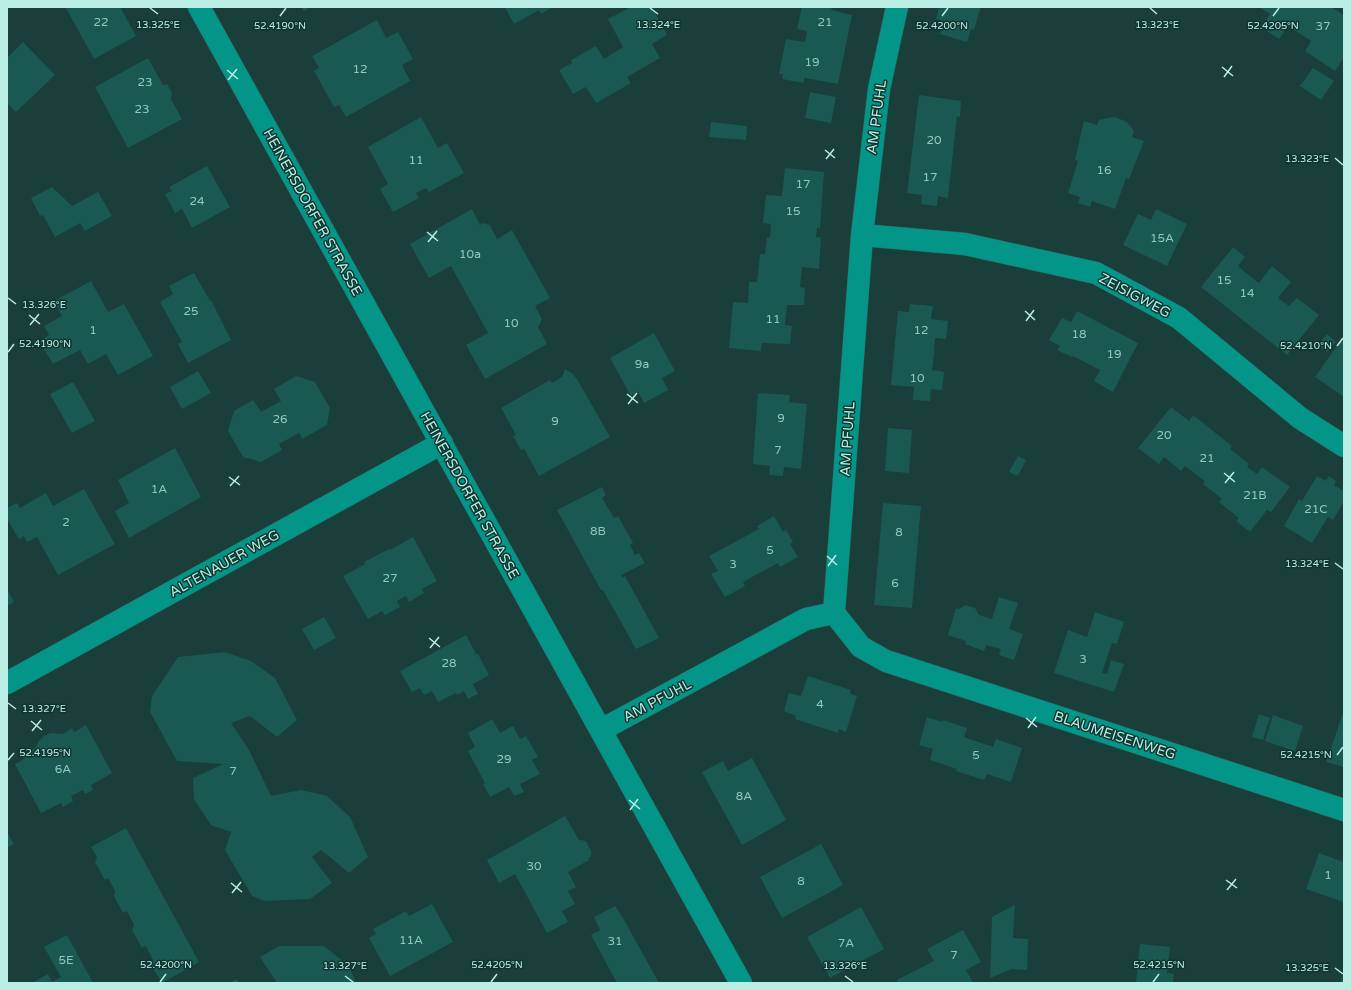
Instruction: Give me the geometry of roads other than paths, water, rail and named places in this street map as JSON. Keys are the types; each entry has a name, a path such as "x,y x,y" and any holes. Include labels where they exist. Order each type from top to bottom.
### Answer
{"street":[{"name":"HEINERSDORFER STRASSE","path":"199,7 741,983"},
{"name":"AM PFUHL","path":"601,730 806,619 834,613 862,235 879,89 898,7"},
{"name":"ZEISIGWEG","path":"862,235 965,244 1096,273 1179,318 1300,418 1344,446"},
{"name":"ALTENAUER WEG","path":"7,683 442,443"},
{"name":"BLAUMEISENWEG","path":"834,613 861,647 886,661 1344,810"}]}
